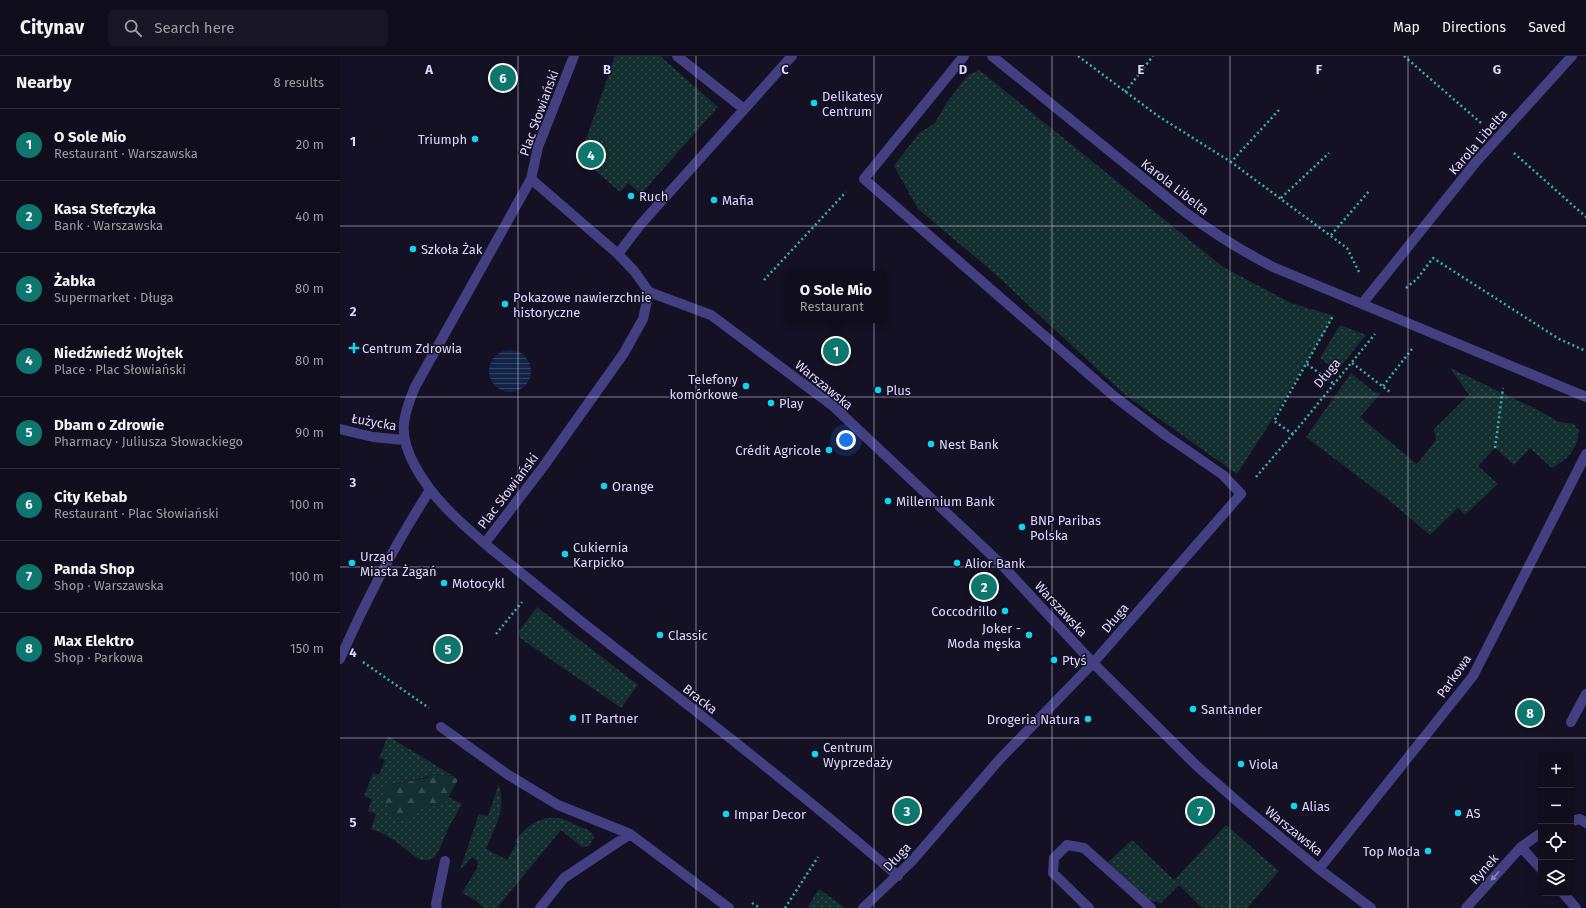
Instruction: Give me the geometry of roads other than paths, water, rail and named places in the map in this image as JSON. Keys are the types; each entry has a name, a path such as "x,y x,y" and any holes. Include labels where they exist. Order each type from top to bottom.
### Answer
{"street":[{"path":"677,56 744,109"},
{"path":"618,254 641,224 792,56"},
{"name":"Długa","path":"863,908 898,876 1000,759 1093,663 1241,494 1223,475 1165,435 1115,397 864,179 964,56"},
{"name":"Karola Libelta","path":"992,56 1215,234 1244,252 1273,267 1586,397"},
{"name":"Karola Libelta","path":"1362,304 1476,162 1572,56"},
{"name":"Plac Słowiański","path":"572,57 538,147 531,179 415,387 406,409 403,422 404,440 415,466 430,490 452,515 485,543 543,467 624,352 643,319 649,292"},
{"path":"531,179 618,254 635,272 649,292"},
{"name":"Warszawska","path":"649,292 711,314 833,406 1001,564 1093,663 1198,767 1319,869 1371,908"},
{"name":"Łużycka","path":"340,429 373,437 404,440"},
{"name":"Parkowa","path":"1319,869 1473,676 1586,454"},
{"path":"340,659 387,562 406,527 430,490"},
{"name":"Bracka","path":"485,543 530,581 842,827 898,876"},
{"path":"1571,722 1586,694"},
{"path":"441,727 508,774 558,805 630,834 729,908"},
{"path":"1574,820 1580,819 1586,823"},
{"path":"540,908 564,878 630,834"},
{"name":"Rynek","path":"1466,908 1522,847 1538,835"},
{"path":"1089,908 1053,873 1054,858 1067,845 1084,848 1151,908"},
{"path":"1522,847 1538,866"},
{"path":"437,908 436,904 445,861"},
{"path":"1566,896 1576,908"}],"water":[{"path":"510,350 525,356 531,371 525,386 510,392 495,386 489,371 495,356"}],"place":[{"name":"City Kebab","path":"503,78"},
{"name":"Delikatesy Centrum","path":"814,103"},
{"name":"Triumph","path":"475,139"},
{"name":"Niedźwiedź Wojtek","path":"591,155"},
{"name":"Ruch","path":"631,196"},
{"name":"Mafia","path":"714,200"},
{"name":"Szkoła Żak","path":"413,249"},
{"name":"Pokazowe nawierzchnie historyczne","path":"505,304"},
{"name":"Centrum Zdrowia","path":"354,348"},
{"name":"O Sole Mio","path":"836,351"},
{"name":"Telefony komórkowe","path":"746,386"},
{"name":"Plus","path":"878,390"},
{"name":"Play","path":"771,403"},
{"name":"Nest Bank","path":"931,444"},
{"name":"Crédit Agricole","path":"829,450"},
{"name":"Orange","path":"604,486"},
{"name":"Millennium Bank","path":"888,501"},
{"name":"BNP Paribas Polska","path":"1022,527"},
{"name":"Cukiernia Karpicko","path":"565,554"},
{"name":"Urząd Miasta Żagań","path":"352,563"},
{"name":"Alior Bank","path":"957,563"},
{"name":"Motocykl","path":"444,583"},
{"name":"Kasa Stefczyka","path":"984,587"},
{"name":"Coccodrillo","path":"1005,611"},
{"name":"Classic","path":"660,635"},
{"name":"Joker - Moda męska","path":"1029,635"},
{"name":"Dbam o Zdrowie","path":"448,649"},
{"name":"Ptyś","path":"1054,660"},
{"name":"Santander","path":"1193,709"},
{"name":"Max Elektro","path":"1530,713"},
{"name":"IT Partner","path":"573,718"},
{"name":"Drogeria Natura","path":"1088,719"},
{"name":"Centrum Wyprzedaży","path":"815,754"},
{"name":"Viola","path":"1241,764"},
{"name":"Alias","path":"1294,806"},
{"name":"Żabka","path":"907,811"},
{"name":"Panda Shop","path":"1200,811"},
{"name":"AS","path":"1458,813"},
{"name":"Impar Decor","path":"726,814"},
{"name":"Top Moda","path":"1428,851"}]}
